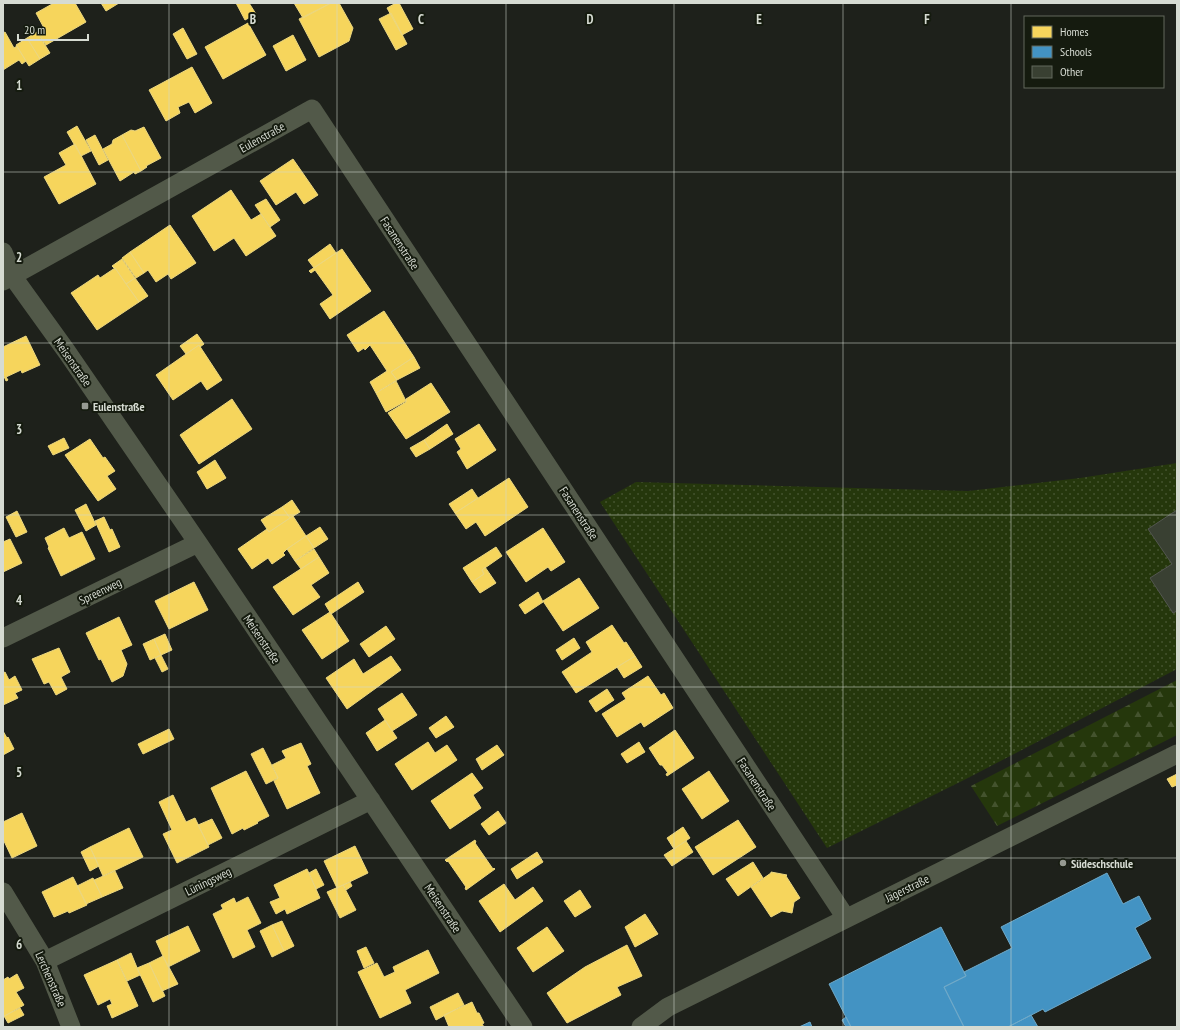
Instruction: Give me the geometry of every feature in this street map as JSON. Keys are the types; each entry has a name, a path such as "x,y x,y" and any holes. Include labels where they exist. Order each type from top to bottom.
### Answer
{"street":[{"name":"Eulenstraße","path":"8,279 312,109"},
{"name":"Fasanenstraße","path":"312,109 846,918"},
{"name":"Meisenstraße","path":"3,252 8,279 67,352 198,543 523,1027"},
{"name":"Spreenweg","path":"3,638 198,543"},
{"name":"Jägerstraße","path":"641,1027 668,1007 1177,754"},
{"name":"Lüningsweg","path":"45,961 371,800"},
{"name":"Lerchenstraße","path":"3,892 45,961 71,1027"}],"green space":[{"path":"1177,463 1177,669 966,779 827,848 600,502 636,482 968,491 1080,478"},
{"path":"1177,680 1177,735 997,826 971,786"}],"building: Homes":[{"path":"54,3 75,3 86,22 46,45 37,32 44,28 36,13"},
{"path":"101,3 119,3 106,11"},
{"path":"236,3 249,3 256,14 245,20"},
{"path":"294,3 331,3 303,18"},
{"path":"331,3 339,3 353,28 349,41 319,57 299,19"},
{"path":"399,3 413,29 402,35 387,8"},
{"path":"391,13 407,44 396,50 379,19"},
{"path":"248,23 266,55 223,79 205,47"},
{"path":"183,28 197,54 187,59 173,34"},
{"path":"5,32 14,48 17,46 26,61 22,64 19,60 3,70 3,33"},
{"path":"37,32 50,53 40,59 27,38"},
{"path":"293,35 306,60 286,71 273,46"},
{"path":"27,38 40,59 29,66 16,45"},
{"path":"192,67 212,103 195,113 189,102 178,107 180,113 166,121 149,90"},
{"path":"77,126 91,151 81,156 67,132"},
{"path":"144,127 161,158 146,166 147,167 141,171 122,135 131,130 135,131"},
{"path":"95,135 108,160 99,165 86,140"},
{"path":"122,135 141,171 135,174 134,172 120,181 103,149 112,144 113,140"},
{"path":"75,144 96,184 59,204 44,177 66,165 59,153"},
{"path":"293,159 318,195 304,204 296,192 276,205 260,181"},
{"path":"231,190 251,220 261,214 276,236 246,256 234,238 214,251 192,216"},
{"path":"266,199 280,220 270,227 255,205"},
{"path":"170,225 196,263 171,279 168,274 156,282 148,270 144,273 130,252"},
{"path":"330,244 336,253 314,268 308,260"},
{"path":"342,249 371,291 330,319 320,304 333,295 315,270 311,273 309,271"},
{"path":"130,252 144,273 136,278 122,258"},
{"path":"122,259 135,278 126,284 112,266"},
{"path":"115,268 139,302 97,330 71,293 98,275 100,278"},
{"path":"135,278 148,296 139,302 126,284"},
{"path":"384,311 414,357 391,372 397,380 376,393 370,382 387,371 370,345 365,350 364,348 358,352 347,335"},
{"path":"197,334 204,344 200,347 199,345 186,354 180,346"},
{"path":"26,336 40,365 22,373 21,370 6,377 8,380 6,381 3,374 3,347"},
{"path":"199,345 222,380 207,390 201,381 173,400 156,375"},
{"path":"414,357 420,368 397,380 391,372"},
{"path":"396,381 406,401 386,412 376,393"},
{"path":"431,383 450,412 406,439 388,413 406,402 406,399"},
{"path":"232,399 252,429 199,464 180,435"},
{"path":"447,424 453,434 430,449 424,440"},
{"path":"479,424 496,450 467,469 457,452 461,449 455,439"},
{"path":"64,438 69,448 53,455 48,446"},
{"path":"90,439 103,458 105,457 115,471 107,476 116,489 98,501 65,455"},
{"path":"424,440 430,449 416,457 410,448"},
{"path":"215,460 226,478 207,489 197,472"},
{"path":"509,478 528,507 485,536 476,522 466,529 455,513"},
{"path":"472,489 478,498 455,513 449,504"},
{"path":"292,500 300,512 290,518 282,507"},
{"path":"86,504 96,525 86,531 75,510"},
{"path":"282,507 290,518 269,532 261,520"},
{"path":"17,511 27,532 16,537 6,517"},
{"path":"293,516 306,536 287,549 283,553 285,555 272,564 268,558 252,569 238,549 267,529 269,532"},
{"path":"104,517 110,530 112,529 120,547 109,552 95,521"},
{"path":"320,527 328,539 314,548 306,536"},
{"path":"64,528 69,538 82,532 95,559 61,576 45,538"},
{"path":"543,528 565,562 551,571 548,567 526,582 506,552"},
{"path":"306,536 314,548 295,561 287,549"},
{"path":"10,539 22,563 3,572 3,542"},
{"path":"496,547 502,556 482,570 484,574 472,582 463,568"},
{"path":"314,549 319,557 301,569 295,561"},
{"path":"319,557 329,573 311,585 320,597 293,615 273,587"},
{"path":"485,567 496,583 480,593 472,582 484,574 482,570"},
{"path":"579,578 599,608 563,631 543,601"},
{"path":"194,582 208,610 169,629 155,601"},
{"path":"358,582 364,592 331,614 325,604"},
{"path":"538,592 543,602 525,614 519,605"},
{"path":"330,612 349,641 322,659 302,630"},
{"path":"119,617 132,645 121,650 127,664 123,676 112,682 86,633"},
{"path":"612,625 635,656 576,693 562,672 592,652 586,642"},
{"path":"386,626 395,639 369,657 360,644"},
{"path":"165,634 172,650 161,655 154,639"},
{"path":"574,638 580,648 562,660 556,650"},
{"path":"154,639 161,655 150,660 143,644"},
{"path":"59,648 70,672 61,677 67,689 56,695 49,682 44,684 32,659"},
{"path":"161,655 168,669 162,672 155,658"},
{"path":"391,656 401,670 347,709 326,678 354,659 363,674"},
{"path":"635,656 642,667 624,678 617,667"},
{"path":"5,672 9,680 15,676 22,690 15,693 18,698 3,705 3,673"},
{"path":"648,676 661,695 664,693 673,708 644,727 641,722 617,737 602,714 626,699 622,693"},
{"path":"607,689 614,700 596,712 589,701"},
{"path":"402,693 417,715 392,731 378,709"},
{"path":"446,716 454,727 436,738 429,728"},
{"path":"385,720 397,738 377,751 366,733"},
{"path":"169,729 174,739 143,754 138,744"},
{"path":"675,730 694,758 667,776 666,774 668,773 662,765 660,765 649,748"},
{"path":"3,731 14,749 3,755"},
{"path":"428,742 435,753 447,745 457,760 412,790 395,764"},
{"path":"639,742 645,752 627,763 621,754"},
{"path":"301,743 311,764 307,766 320,793 287,809 274,781 278,778 272,765 286,758 282,751"},
{"path":"497,745 504,755 482,770 476,759"},
{"path":"263,748 278,778 266,784 251,754"},
{"path":"246,771 269,816 244,830 243,828 232,834 211,788"},
{"path":"709,771 729,801 702,819 682,789"},
{"path":"472,773 483,788 473,795 481,808 450,829 431,801"},
{"path":"1177,774 1177,785 1172,787 1167,779"},
{"path":"173,795 186,822 195,818 209,847 177,863 163,834 172,830 159,802"},
{"path":"498,811 506,823 489,835 481,824"},
{"path":"22,813 37,846 12,858 3,839 3,822"},
{"path":"212,819 222,838 208,845 198,825"},
{"path":"738,820 756,847 713,875 695,847"},
{"path":"683,827 690,838 674,849 667,838"},
{"path":"129,828 143,857 103,876 90,847"},
{"path":"475,840 475,843 493,869 495,869 466,890 466,887 448,861 447,862 445,860"},
{"path":"686,841 693,852 672,866 664,855"},
{"path":"355,846 368,873 337,888 324,861"},
{"path":"90,847 99,866 90,871 81,852"},
{"path":"537,852 543,862 517,879 511,869"},
{"path":"753,862 763,878 738,896 726,879"},
{"path":"307,869 320,898 287,914 285,909 276,914 270,902 280,898 274,885"},
{"path":"316,869 324,885 316,889 309,873"},
{"path":"115,871 123,888 102,897 94,880"},
{"path":"771,872 787,875 786,876 800,898 794,902 792,913 782,911 771,917 751,887"},
{"path":"73,877 87,905 69,913 68,911 54,917 42,892"},
{"path":"93,878 102,897 86,904 77,886"},
{"path":"350,882 352,886 346,890 343,885"},
{"path":"504,884 515,900 533,887 543,901 500,932 479,901"},
{"path":"343,885 356,910 340,918 327,892"},
{"path":"580,890 591,907 575,917 564,901"},
{"path":"248,897 261,923 247,930 255,947 233,958 213,914 223,909 221,905 234,898 236,903"},
{"path":"645,914 658,934 635,947 625,927"},
{"path":"282,921 294,946 284,951 272,925"},
{"path":"272,925 284,951 272,957 260,931"},
{"path":"188,926 200,951 168,967 156,941"},
{"path":"547,927 564,951 533,972 517,948"},
{"path":"627,945 642,976 617,987 621,995 567,1023 547,993 585,967"},
{"path":"366,947 374,963 364,968 357,951"},
{"path":"428,950 439,973 405,990 411,1003 380,1018 358,972 377,963 384,977 395,972 393,967"},
{"path":"131,953 140,975 127,981 117,960"},
{"path":"163,956 178,984 162,991 149,963"},
{"path":"117,960 138,1006 112,1018 107,1006 112,1004 110,999 98,1005 84,975"},
{"path":"149,963 165,996 153,1002 137,968"},
{"path":"17,974 24,988 16,992 24,1005 3,1017 3,980 8,977 9,979"},
{"path":"458,993 464,1005 436,1020 430,1007"},
{"path":"472,1002 484,1023 482,1024 484,1027 449,1027 444,1015"},
{"path":"20,1008 24,1015 8,1023 4,1016"}],"building: Schools":[{"path":"1107,873 1123,904 1139,896 1151,919 1135,928 1151,958 1045,1012 1043,1009 1008,1027 964,1027 944,987 966,976 964,972 1012,948 1001,927"},
{"path":"941,927 966,976 944,987 964,1027 851,1027 829,984"},
{"path":"1031,1015 1038,1027 1008,1027"},
{"path":"846,1017 851,1027 846,1027 842,1020"},
{"path":"810,1022 812,1027 799,1027"}],"building: Other":[{"path":"1177,510 1177,611 1173,613 1150,578 1172,564 1148,529"}],"place":[{"name":"Eulenstraße","path":"85,406"},
{"name":"Südeschschule","path":"1063,863"}]}
